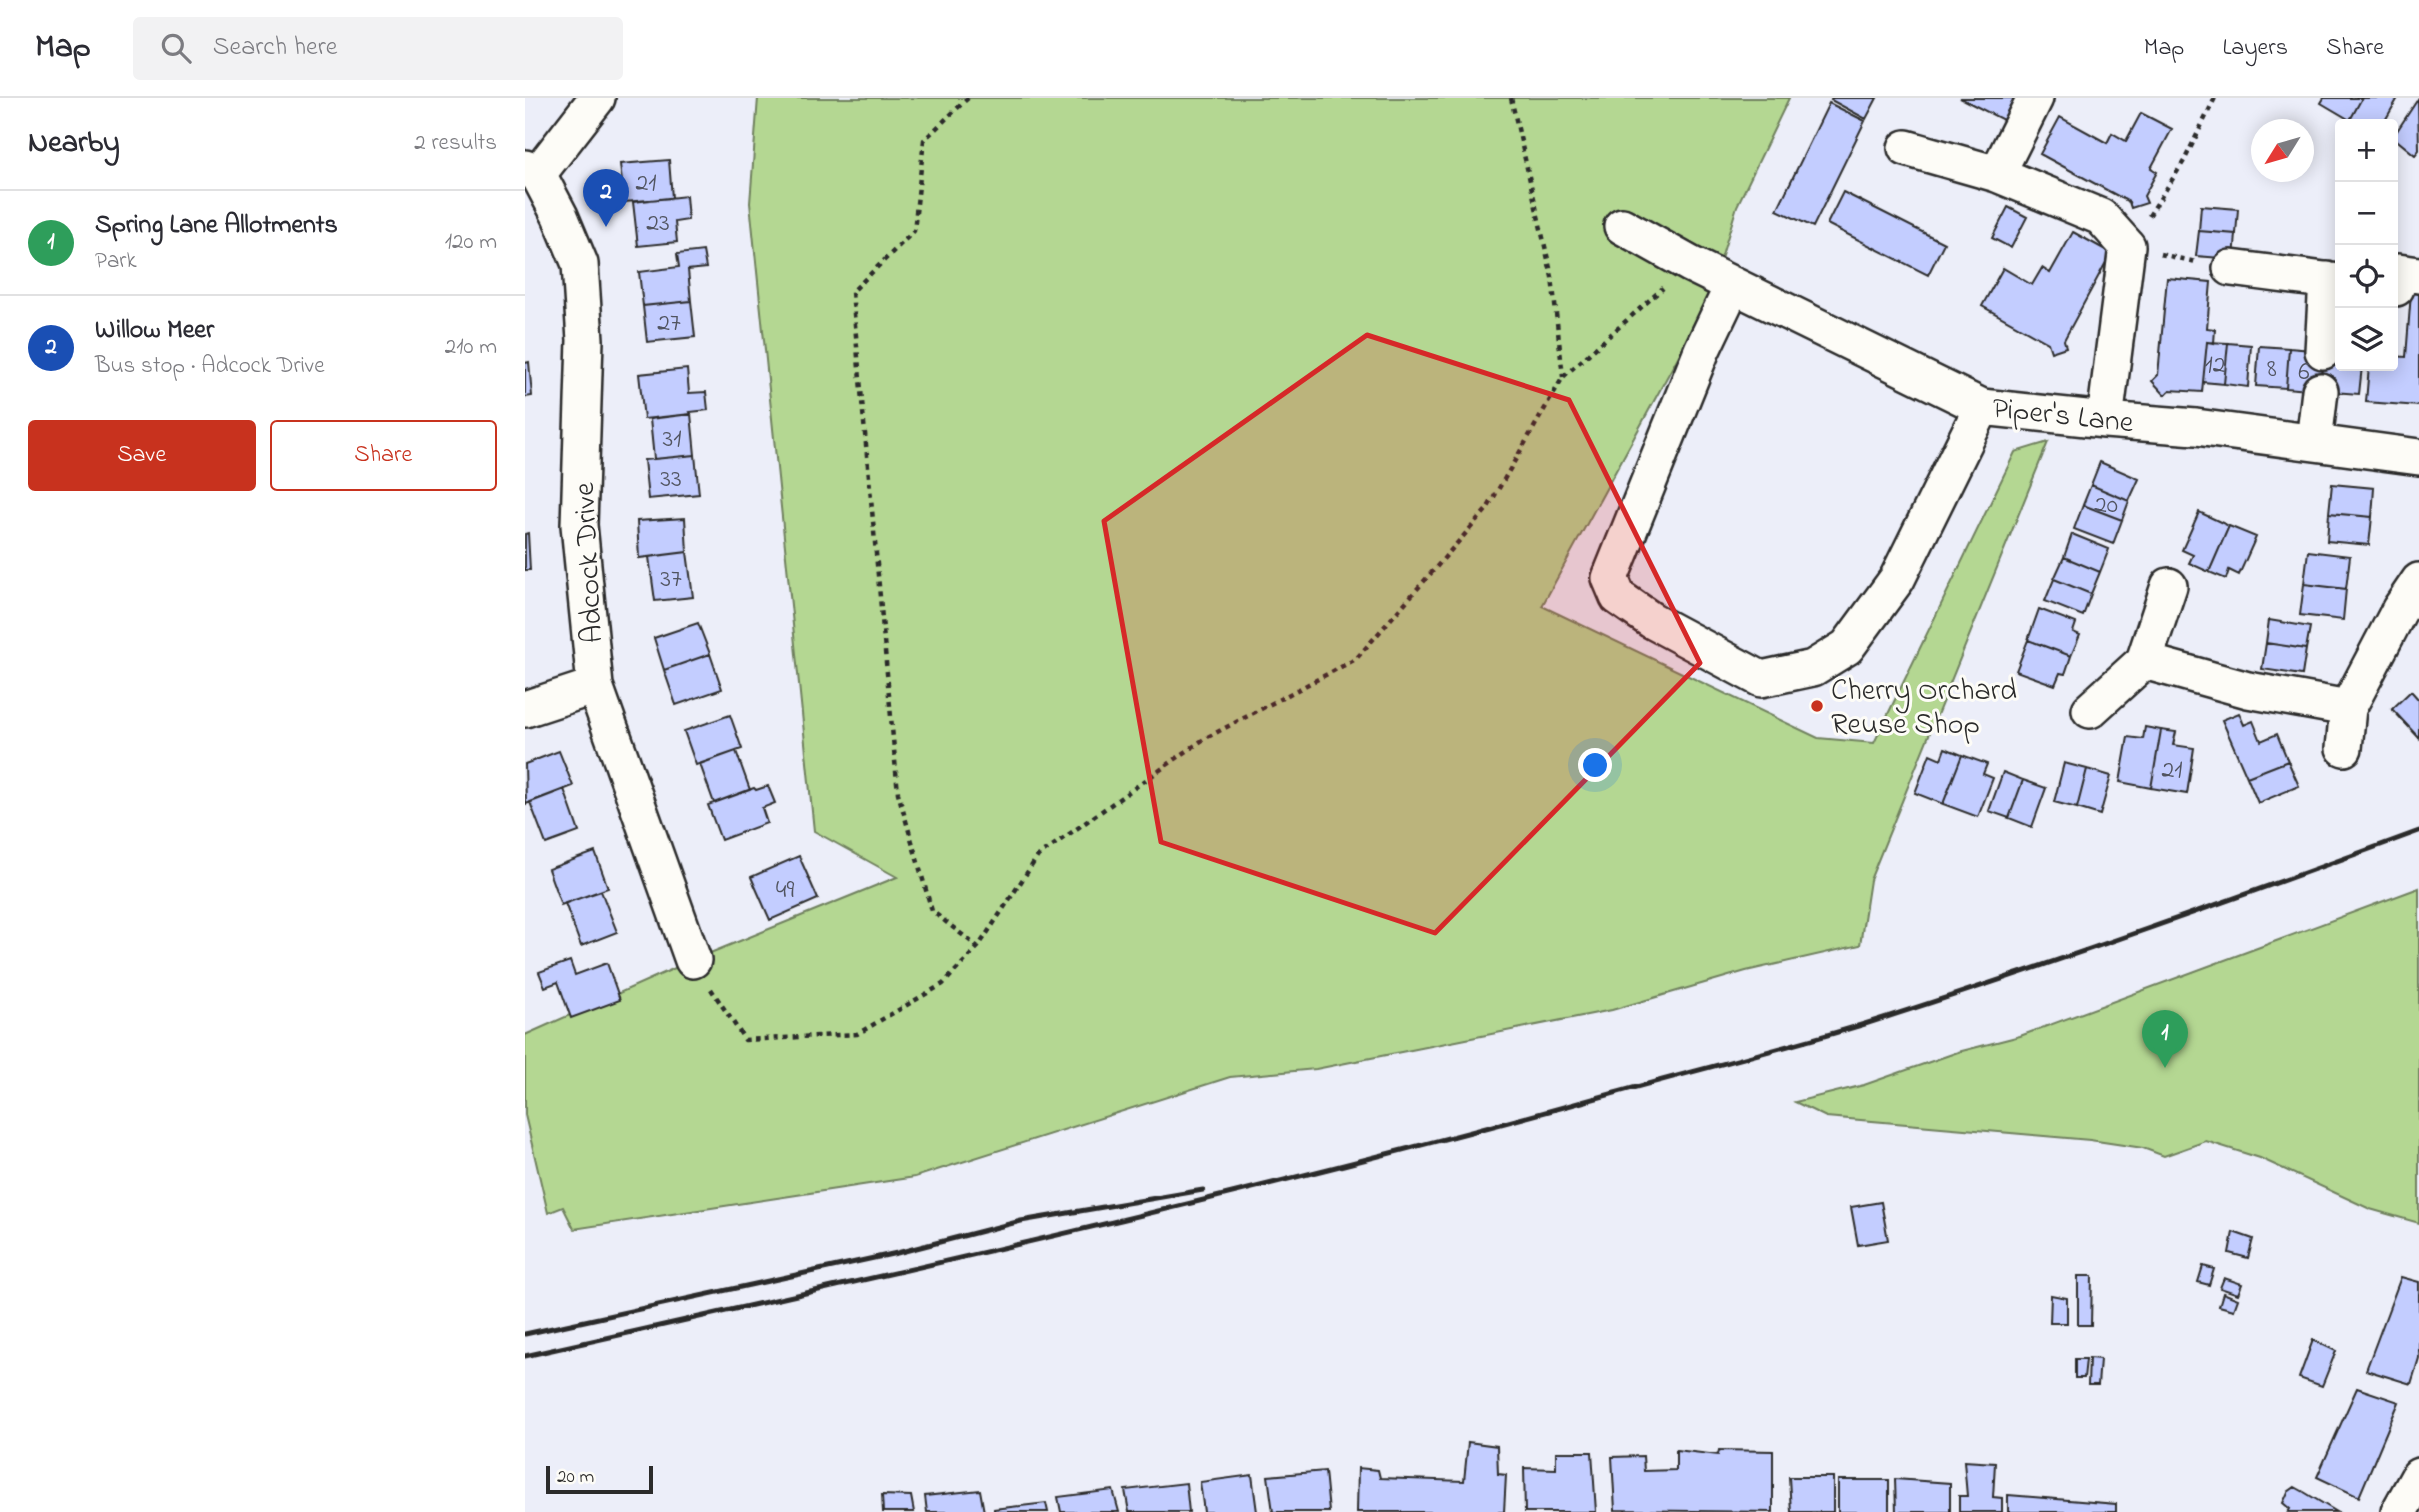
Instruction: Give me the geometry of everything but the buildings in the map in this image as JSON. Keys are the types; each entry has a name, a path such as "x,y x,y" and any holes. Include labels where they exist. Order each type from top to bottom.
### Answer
{"street":[{"path":"531,171 597,98"},
{"path":"1997,174 2035,98"},
{"path":"1906,148 1997,174 2101,217 2127,246 2105,420"},
{"name":"Adcock Drive","path":"531,171 560,216 580,264 585,340 579,525 596,686 692,960"},
{"name":"Piper's Lane","path":"1622,226 1690,264 1982,407 2196,427 2419,457"},
{"path":"2231,268 2334,281 2323,351"},
{"path":"2398,272 2419,275"},
{"path":"1733,285 1702,350 1610,578 1618,597 1651,620 1761,679 1813,668 1847,647 1898,579 1982,407"},
{"path":"2314,442 2320,391"},
{"path":"2344,748 2349,708 2400,609 2419,581"},
{"path":"2090,710 2144,661 2169,586"},
{"path":"2144,661 2248,690 2349,708"},
{"path":"525,709 596,686"},
{"path":"2399,1512 2419,1476"}],"path":[{"path":"968,98 924,140 914,231 852,292 898,793 932,911 978,947"},
{"path":"1511,98 1552,277 1563,377"},
{"path":"2215,98 2184,162 2127,246 2231,268"},
{"path":"692,960 745,1040 856,1034 943,984 978,947 1038,856 1204,739 1356,659 1487,509 1563,377 1690,264"}],"highlighted area":[{"path":"1367,335 1569,400 1700,663 1435,933 1161,842 1104,521"}],"green space":[{"path":"758,98 1789,98 1737,206 1708,302 1542,606 1818,738 1874,743 2015,452 2048,442 1870,880 1860,945 1746,971 1612,1010 1316,1069 1230,1077 915,1177 574,1229 563,1207 548,1213 525,1115 525,1035 693,960 897,877 814,831 750,203"},
{"path":"2419,888 2419,1223 2370,1209 2260,1158 2206,1141 2164,1156 2143,1148 2090,1140 1826,1117 1795,1102 1864,1085 1958,1052 2020,1036"}],"railway":[{"path":"525,1356 934,1264 1341,1166 1804,1042 2076,954 2419,831"},
{"path":"525,1334 897,1253 1021,1221 1203,1190"}],"place":[{"name":"Willow Meer","path":"606,227"},
{"name":"Cherry Orchard Reuse Shop","path":"1817,706"},
{"name":"Spring Lane Allotments","path":"2165,1068"}]}
